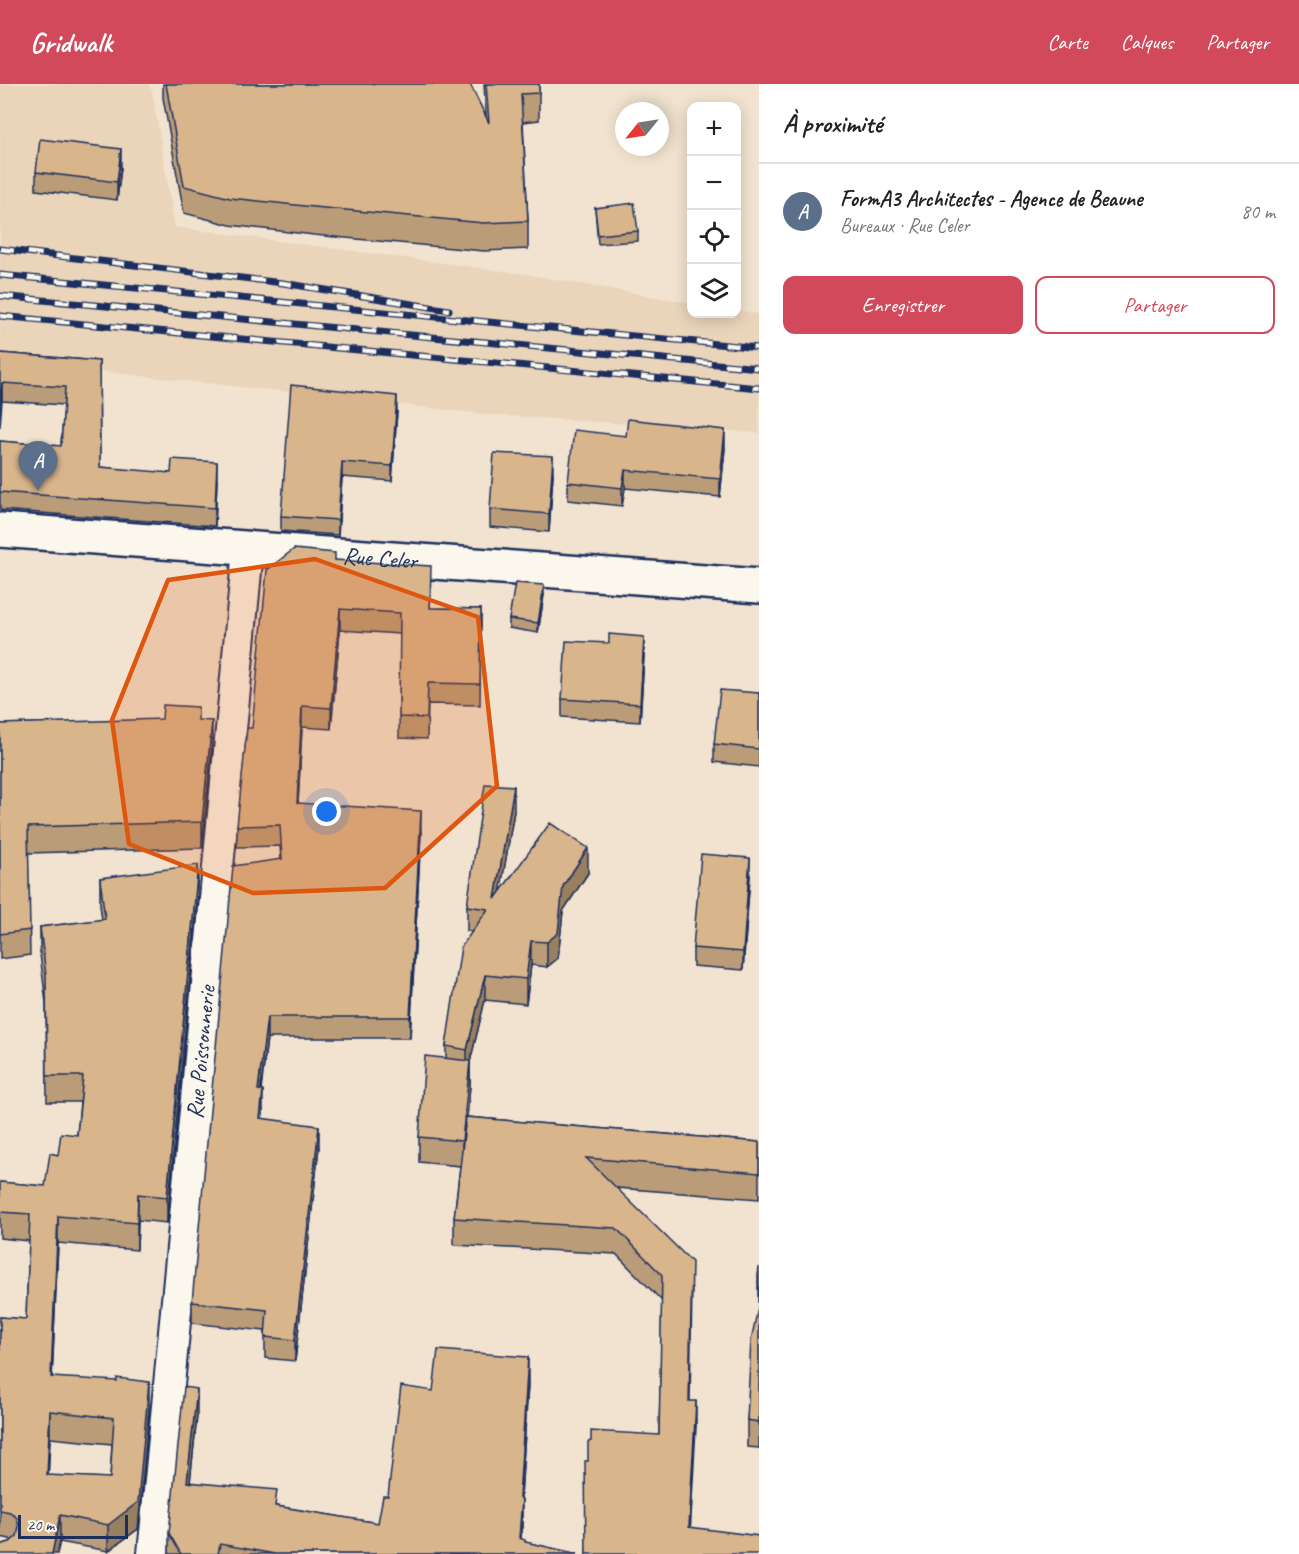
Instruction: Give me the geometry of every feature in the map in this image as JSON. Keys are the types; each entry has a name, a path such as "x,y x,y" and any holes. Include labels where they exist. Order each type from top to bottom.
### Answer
{"street":[{"name":"Rue Celer","path":"0,530 759,586"},
{"name":"Rue Poissonnerie","path":"153,1554 249,550"}],"highlighted area":[{"path":"315,559 478,617 497,786 385,888 253,893 129,844 112,720 168,580"}],"shaded area":[{"path":"0,84 148,84 152,91 175,227 524,274 687,302 687,318 741,318 741,311 759,314 759,433 492,415 0,360"}],"building":[{"path":"166,84 470,84 489,123 486,84 539,84 539,93 521,94 528,221 484,223 314,207 230,198 184,186"},
{"path":"40,139 121,149 117,182 36,172"},
{"path":"634,203 638,231 598,235 595,208"},
{"path":"0,353 99,361 100,467 171,473 172,459 217,462 215,508 0,492 0,441 61,446 65,387 2,383 0,409"},
{"path":"291,385 397,396 392,466 342,462 338,520 281,516"},
{"path":"628,419 725,430 720,479 625,470 622,488 568,482 574,430 626,436"},
{"path":"494,453 553,456 549,514 490,509"},
{"path":"294,549 335,553 335,560 431,566 430,608 481,609 480,684 428,683 427,718 399,717 400,613 340,609 331,708 302,706 297,803 421,811 410,1017 267,1017 258,1090 263,1091 260,1118 319,1126 295,1340 265,1337 267,1310 192,1302 233,866 282,859 280,825 237,826 247,728 252,728 267,570"},
{"path":"515,583 544,585 538,623 509,619"},
{"path":"609,634 644,637 640,704 562,699 566,641 609,643"},
{"path":"720,690 759,693 759,749 714,744"},
{"path":"163,705 198,707 198,720 212,721 202,822 28,827 30,930 0,934 0,724 162,719"},
{"path":"485,784 514,786 495,899 550,823 588,848 563,886 558,933 547,942 531,941 526,979 485,975 467,1050 446,1046 461,947 488,909 467,906"},
{"path":"701,854 750,858 743,952 693,948"},
{"path":"198,865 167,1197 138,1194 137,1223 58,1216 51,1377 117,1381 117,1378 149,1382 138,1502 108,1525 60,1515 52,1554 0,1554 0,1544 10,1542 17,1536 19,1527 17,1518 10,1512 0,1510 0,1317 26,1319 30,1214 0,1212 0,1182 45,1186 50,1153 58,1155 61,1133 77,1135 83,1076 47,1076 46,976 40,927 105,919 100,878","holes":["50,1411 114,1418 110,1478 47,1475"]},
{"path":"425,1056 470,1061 462,1141 419,1137"},
{"path":"466,1117 759,1142 759,1173 586,1158 692,1262 689,1401 696,1401 689,1527 759,1536 759,1554 586,1554 585,1461 588,1461 588,1442 591,1441 591,1431 659,1435 662,1275 616,1228 454,1218"},
{"path":"759,1304 759,1422 747,1420 751,1340"},
{"path":"438,1350 528,1357 519,1498 522,1499 519,1538 525,1542 578,1554 275,1554 220,1544 218,1554 181,1554 169,1533 184,1387 197,1389 187,1482 277,1490 275,1506 378,1523 383,1496 388,1496 401,1386 433,1391"}],"railway":[{"path":"0,249 283,283 449,310"},
{"path":"0,275 759,348"},
{"path":"0,296 759,368"},
{"path":"0,316 759,388"}],"place":[{"name":"FormA3 Architectes - Agence de Beaune","path":"38,491"}]}
